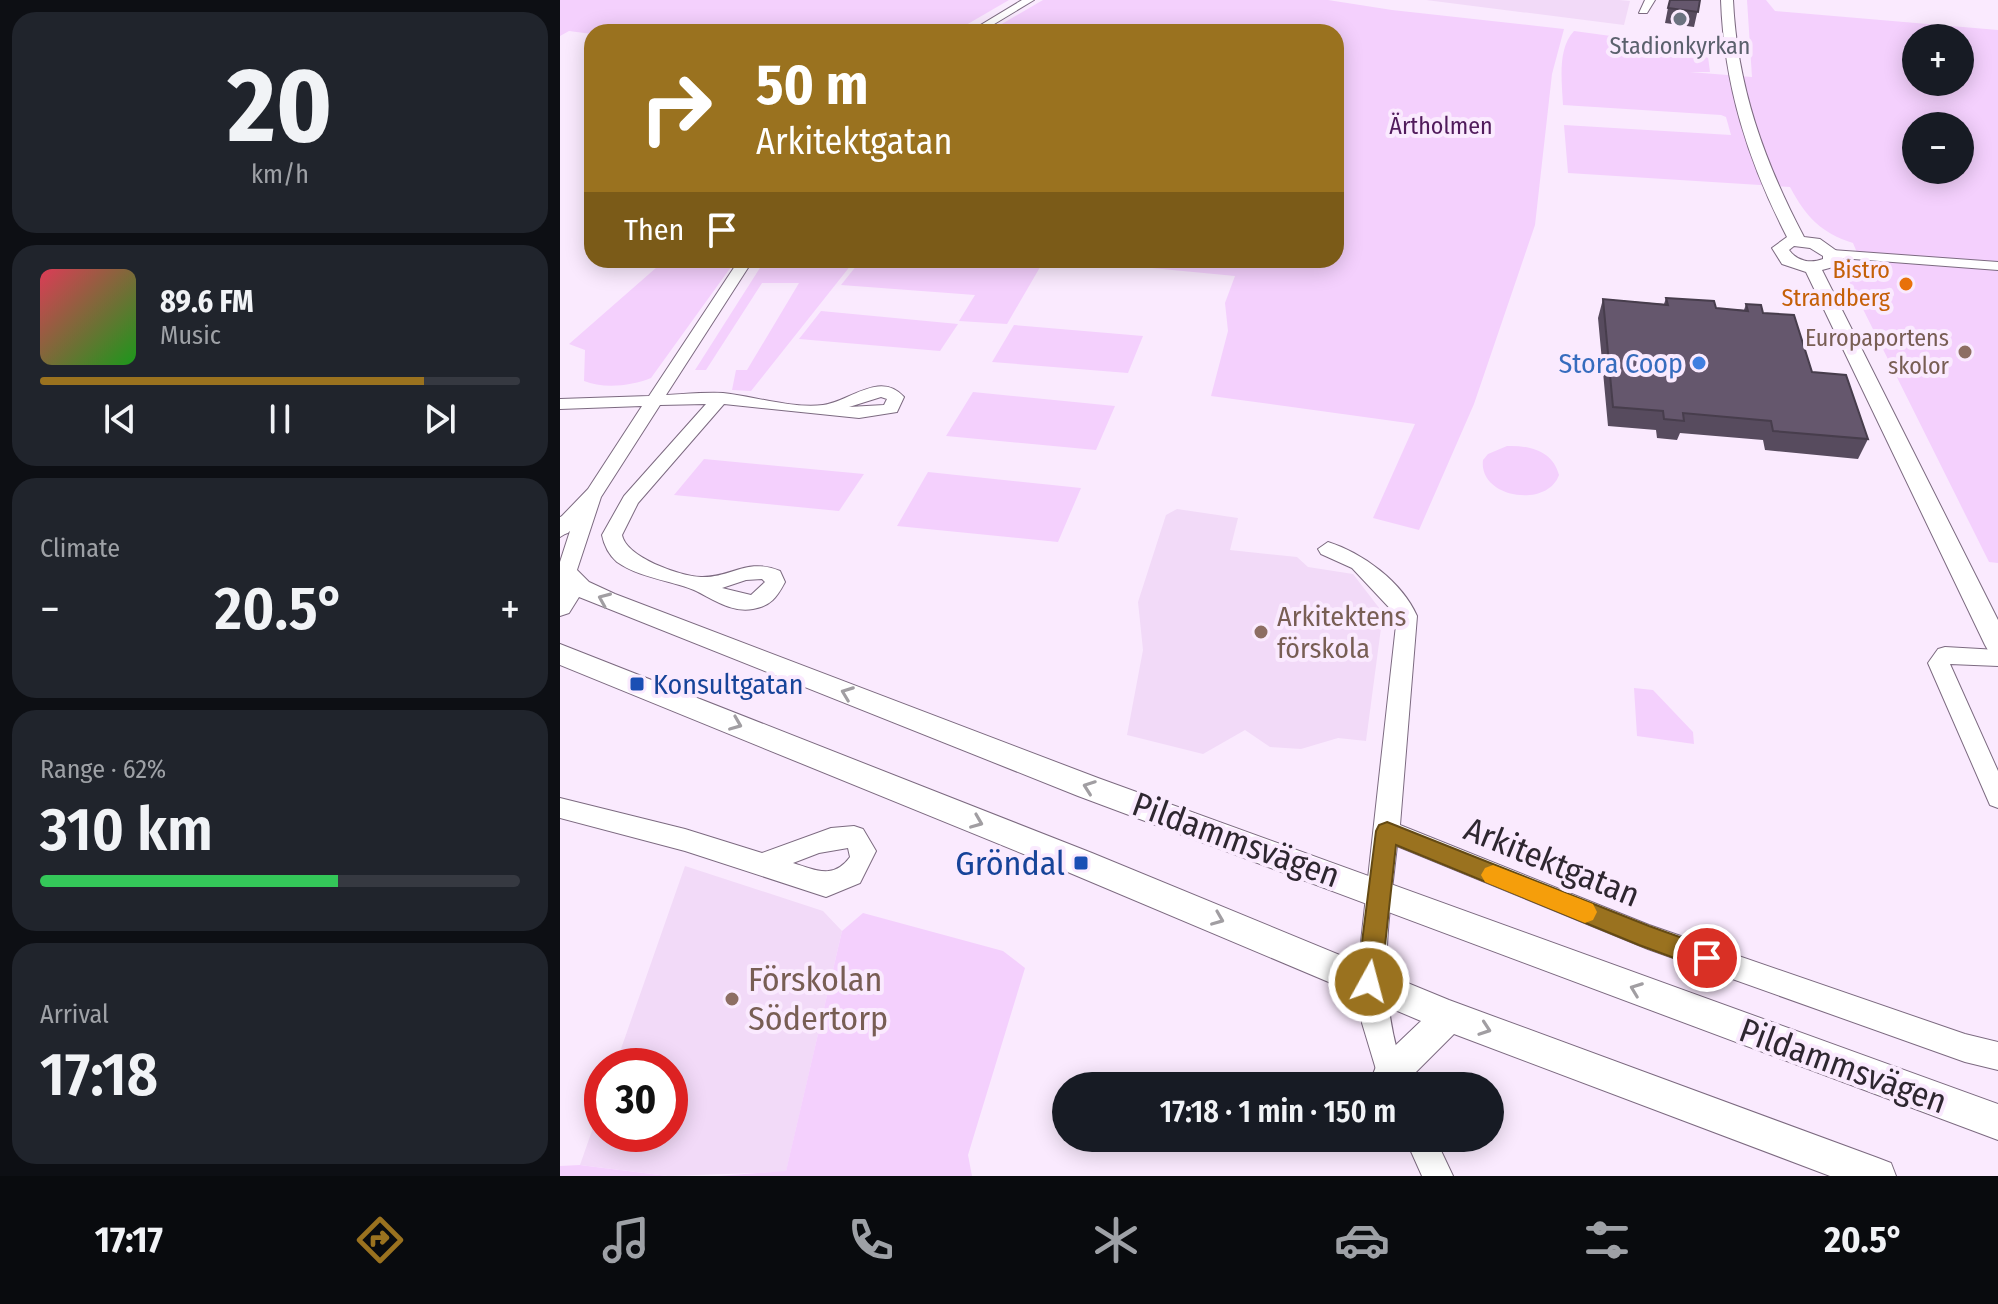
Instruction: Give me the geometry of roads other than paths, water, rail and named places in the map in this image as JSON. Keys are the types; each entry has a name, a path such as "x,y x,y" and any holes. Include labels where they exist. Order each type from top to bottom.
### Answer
{"main road":[{"path":"1727,0 1729,55 1743,119 1768,186 1798,241"},
{"path":"1798,241 1821,246 1832,254 1831,262 1827,265 1812,267 1794,263 1780,252 1782,245 1798,241"},
{"path":"1812,267 1998,645"},
{"path":"560,607 568,593 565,573"},
{"name":"Pildammsvägen","path":"565,573 581,588 606,600 1088,787 1998,1122"},
{"path":"560,654 1449,1016 1878,1176"},
{"path":"1399,1072 1449,1016"}],"street":[{"path":"988,24 1029,0"},
{"path":"1643,11 1650,0"},
{"path":"1832,254 1998,266"},
{"path":"561,527 594,493 741,268"},
{"path":"699,584 632,561 617,550 612,535 631,500 720,398"},
{"path":"560,404 720,398 828,410"},
{"path":"565,573 594,493"},
{"path":"1328,549 1359,563 1403,607 1407,616 1369,982 1375,1031 1389,1072"},
{"path":"1998,658 1945,655 1939,663 1998,798"},
{"path":"560,808 764,864"},
{"name":"Arkitektgatan","path":"1387,831 1648,937 1952,1043 1998,1056"},
{"path":"1427,1152 1438,1176"}],"place":[{"name":"Stadionkyrkan","path":"1680,19"},
{"name":"Bistro Strandberg","path":"1906,284"},
{"name":"Europaportens skolor","path":"1965,352"},
{"name":"Stora Coop","path":"1699,363"},
{"name":"Arkitektens förskola","path":"1261,632"},
{"name":"Konsultgatan","path":"637,684"},
{"name":"Gröndal","path":"1081,863"},
{"name":"Förskolan Södertorp","path":"732,999"}],"park label":[{"name":"Ärtholmen","path":"1441,126"}]}
